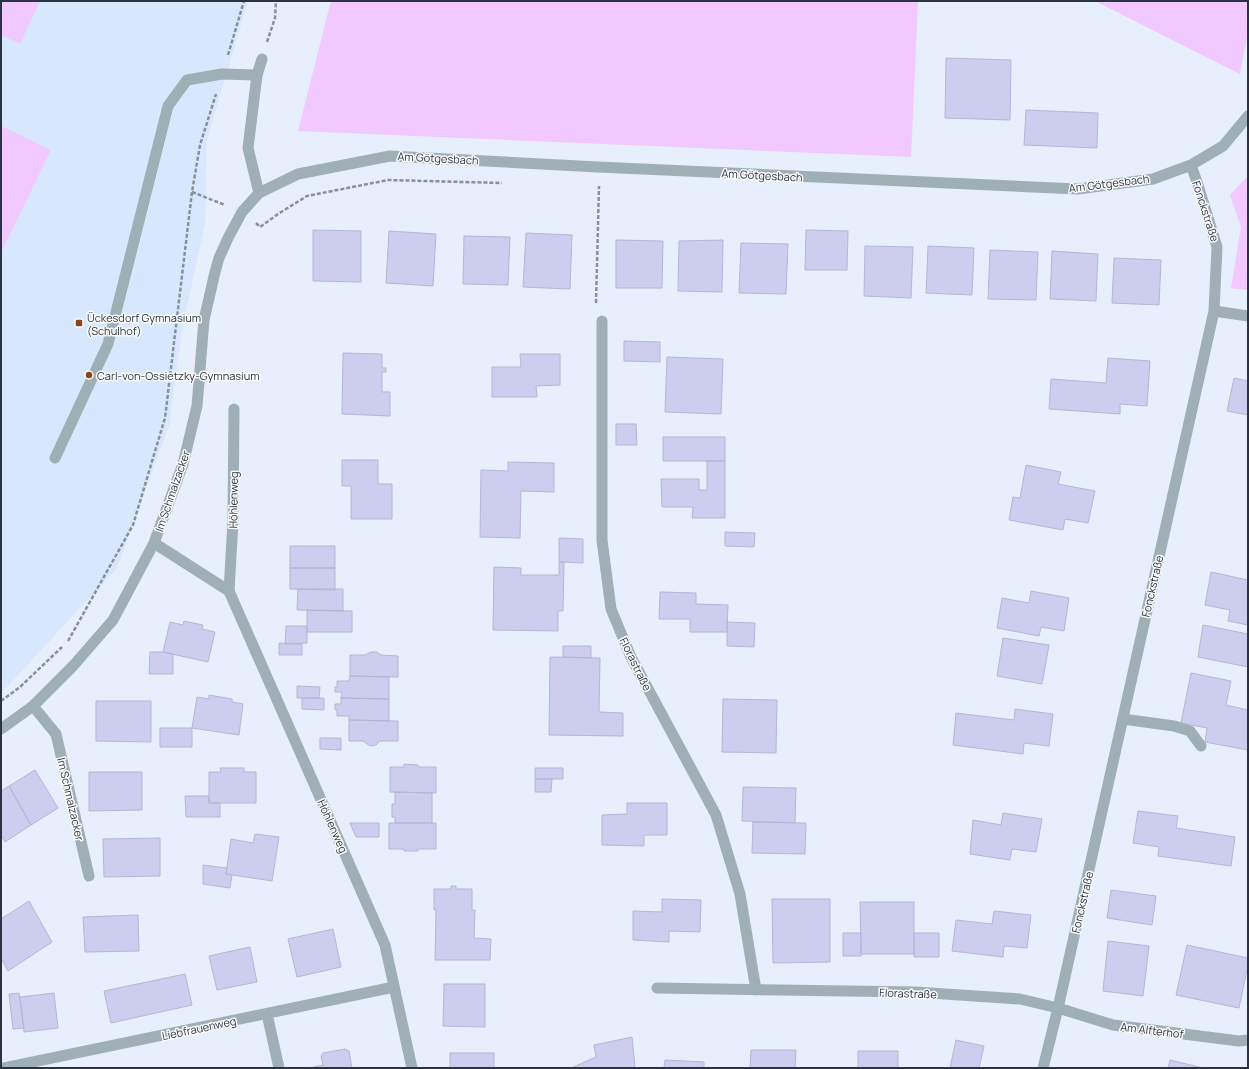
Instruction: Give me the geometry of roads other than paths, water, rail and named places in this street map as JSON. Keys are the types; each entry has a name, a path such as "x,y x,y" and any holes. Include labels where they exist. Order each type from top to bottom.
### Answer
{"street":[{"path":"259,193 248,148 257,75 262,59"},
{"path":"55,458 108,344 168,106 187,80 222,74 257,75"},
{"name":"Am Götgesbach","path":"259,193 298,174 390,156 1078,189 1153,179 1191,165 1223,146 1248,116"},
{"name":"Fonckstraße","path":"1043,1068 1058,1008 1214,311 1217,246 1191,165"},
{"name":"Im Schmalzacker","path":"1,729 33,706 73,666 112,620 154,543 184,464 197,406 204,320 219,258 242,212 259,193"},
{"path":"1214,311 1248,316"},
{"name":"Florastraße","path":"602,321 602,540 611,609 631,657 716,815 740,894 756,990"},
{"name":"Höhlenweg","path":"234,409 233,521 229,591 385,945 412,1068"},
{"path":"154,543 229,591"},
{"name":"Im Schmalzacker","path":"33,706 56,734 89,876"},
{"path":"1122,719 1174,726 1190,731 1201,746"},
{"name":"Liebfrauenweg","path":"4,1068 394,987"},
{"name":"Florastraße","path":"657,988 915,992 1020,999 1058,1008"},
{"name":"Am Alfterhof","path":"1058,1008 1113,1025 1239,1041 1248,1040"},
{"path":"267,1014 279,1068"}],"place":[{"name":"Ückesdorf Gymnasium (Schulhof)","path":"79,323"},
{"name":"Carl-von-Ossietzky-Gymnasium","path":"89,375"}]}
